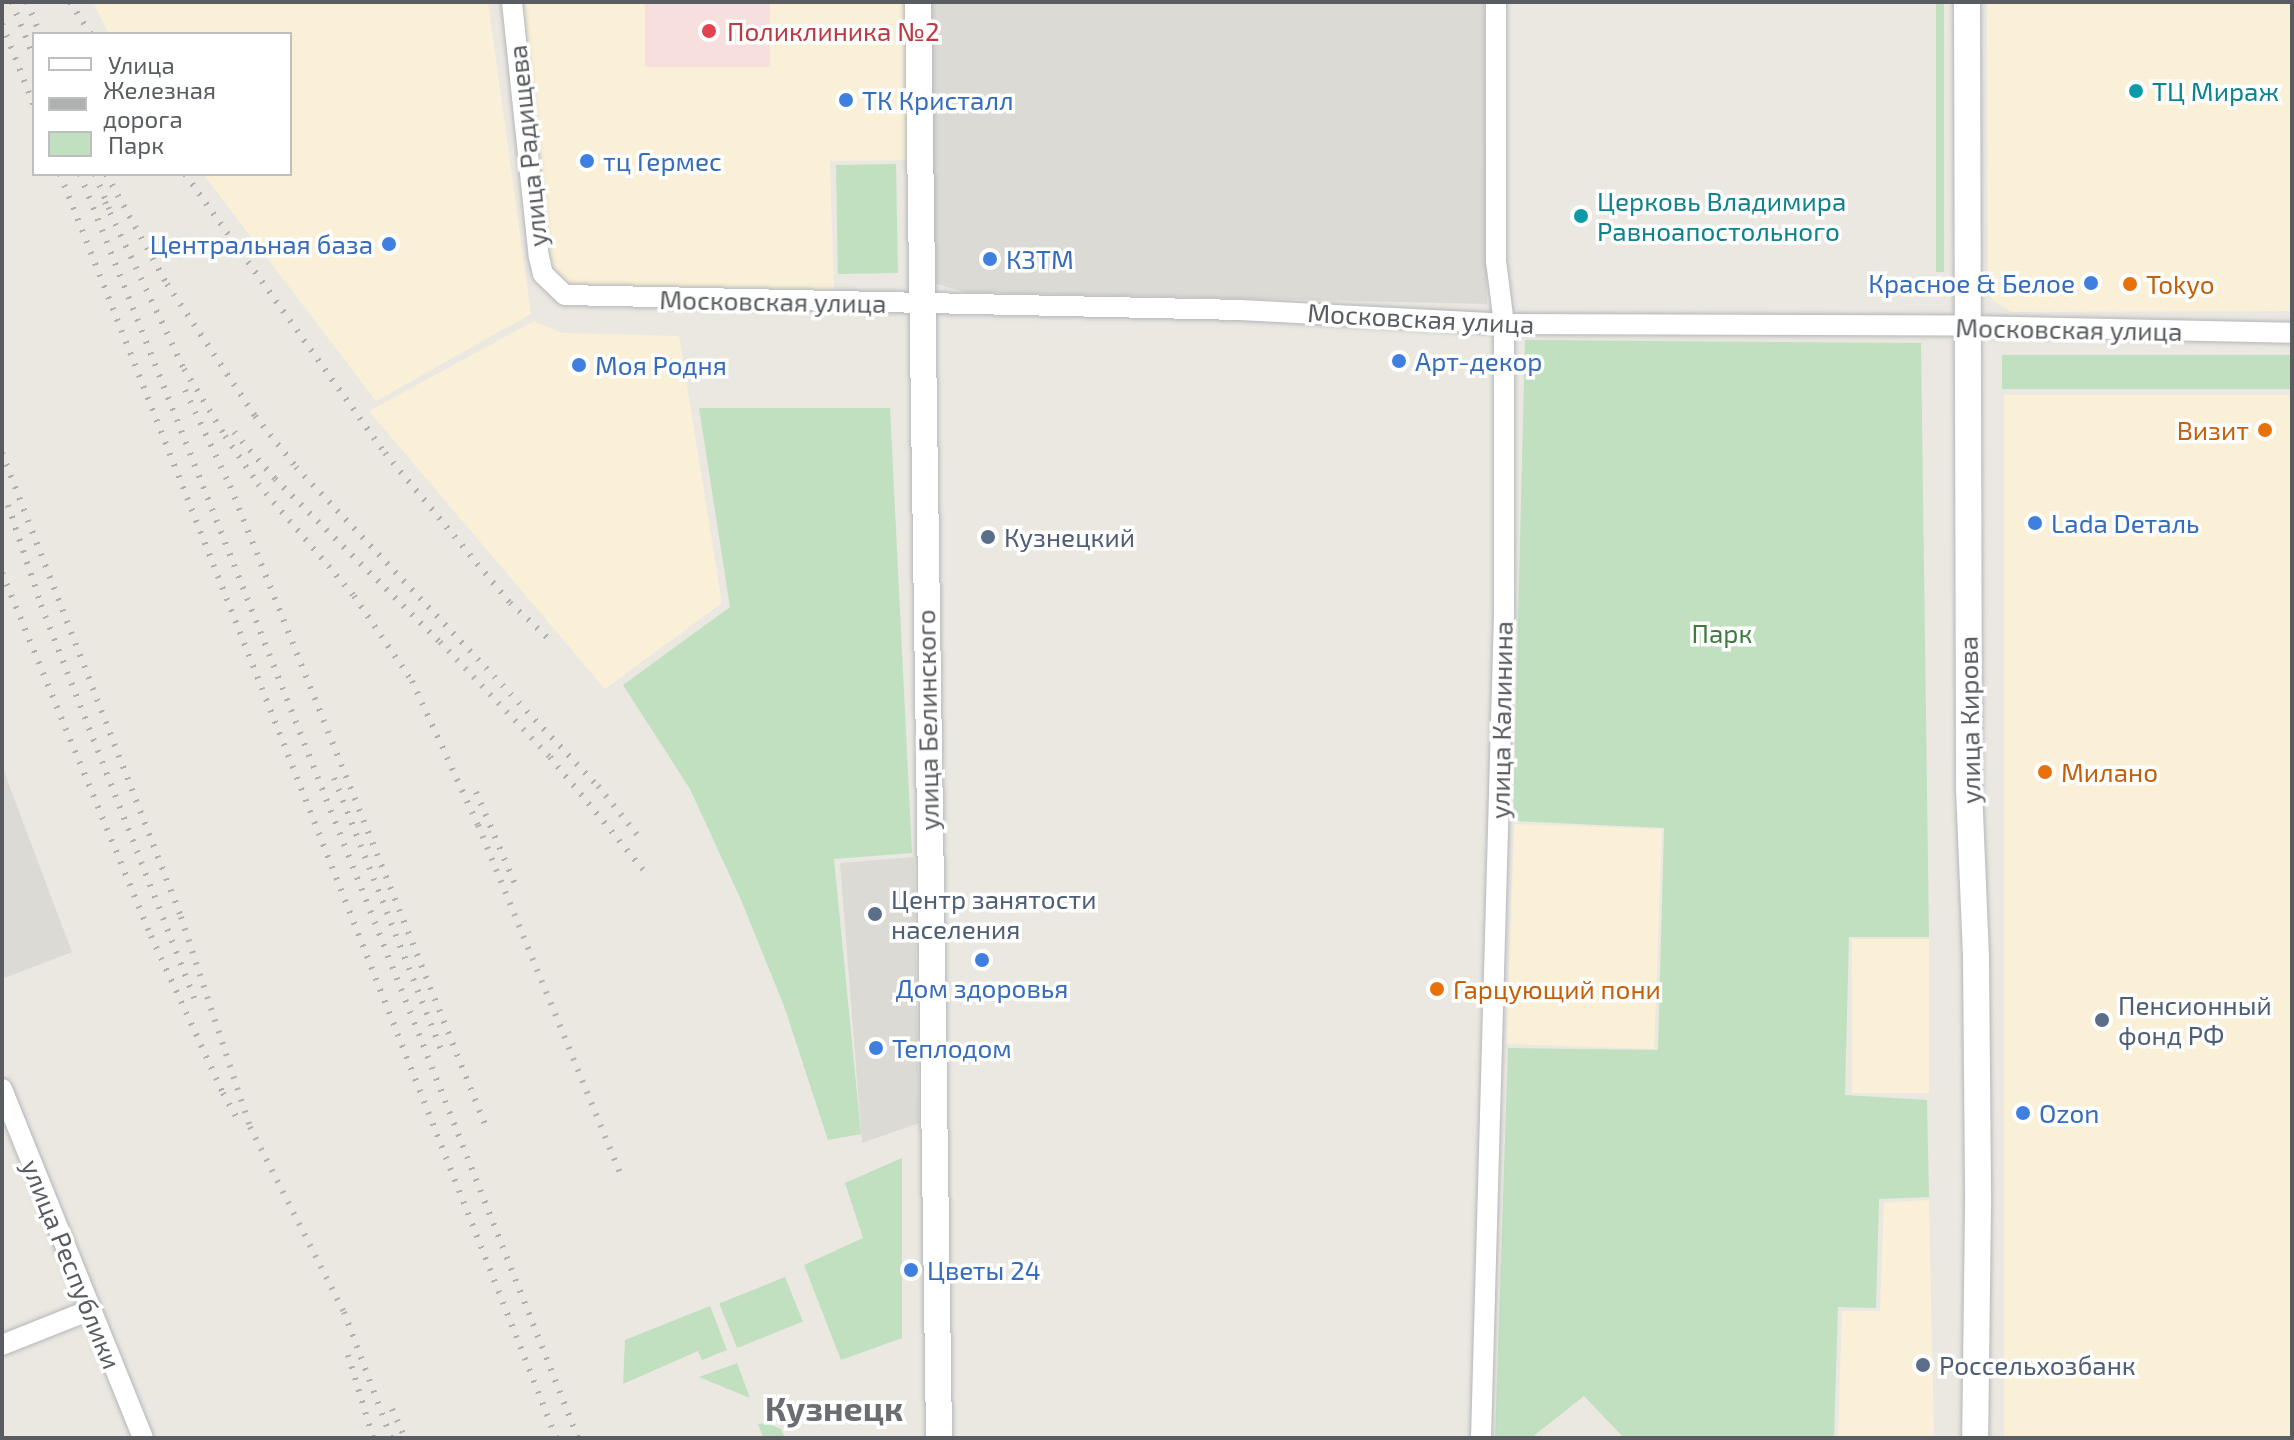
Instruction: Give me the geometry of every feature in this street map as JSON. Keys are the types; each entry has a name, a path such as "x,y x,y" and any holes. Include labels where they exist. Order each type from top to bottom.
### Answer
{"street":[{"name":"улица Радищева","path":"512,2 539,257 543,274 553,286"},
{"name":"улица Белинского","path":"918,2 939,1438"},
{"name":"улица Калинина","path":"1481,1438 1504,614 1504,324 1496,261 1496,2"},
{"name":"улица Кирова","path":"1967,2 1969,789 1978,1160 1975,1438"},
{"name":"Московская улица","path":"553,286 565,295 578,298 1240,310 1504,324 1966,326 2292,333"},
{"name":"улица Республики","path":"2,1089 143,1438"},
{"path":"2,1345 90,1310"}],"shaded area":[{"name":"Центральная база","path":"93,2 488,2 531,314 376,401 205,176 292,176 292,32 108,32"},
{"path":"522,2 911,2 911,160 830,161 834,296 576,291 555,276 547,260"},
{"name":"Поликлиника №2","path":"645,2 770,2 770,67 645,67"},
{"path":"932,2 1484,2 1487,304 964,292 934,283"},
{"path":"1987,2 2292,2 2292,311 2012,312 1993,301 1988,291"},
{"path":"534,321 562,333 679,336 722,603 605,689 369,411"},
{"path":"2004,395 2292,395 2292,1438 2004,1438"},
{"path":"2,766 72,952 2,979"},
{"path":"1514,824 1662,829 1654,1049 1506,1044"},
{"path":"914,857 919,1123 862,1143 840,863"},
{"path":"1852,939 1929,939 1929,1093 1852,1093"},
{"path":"1929,1200 1934,1438 1838,1438 1842,1311 1880,1311 1884,1203"}],"green space":[{"path":"1936,2 1944,2 1944,272 1936,272"},
{"path":"896,164 898,273 838,274 836,165"},
{"name":"Парк","path":"1525,340 1921,343 1929,937 1849,937 1845,1095 1927,1100 1929,1197 1879,1199 1876,1308 1838,1307 1834,1438 1624,1438 1584,1396 1531,1438 1495,1438 1508,1048 1658,1050 1664,828 1513,821"},
{"path":"2002,355 2292,355 2292,389 2002,389"},
{"path":"699,408 890,408 912,853 834,859 861,1134 828,1140 784,1006 741,900 690,789 623,685 730,607"},
{"path":"902,1158 902,1338 841,1360 804,1265 863,1238 845,1183"},
{"path":"785,1277 803,1322 737,1348 719,1304"},
{"path":"710,1306 727,1350 702,1360 698,1351 623,1384 625,1340"},
{"path":"737,1363 750,1398 699,1377"},
{"path":"767,1423 781,1429 785,1438 763,1437 758,1424"}],"railway":[{"path":"12,2 32,53"},
{"path":"27,2 39,32"},
{"path":"70,2 90,32"},
{"path":"2,24 32,101"},
{"path":"61,176 556,1438"},
{"path":"81,176 578,1438"},
{"path":"96,176 109,209"},
{"path":"107,176 167,284 255,416 296,467 598,786 643,842"},
{"path":"186,176 385,453 510,603 552,642"},
{"path":"105,202 184,369 225,436 258,484 354,596 412,681 478,825 619,1171"},
{"path":"185,390 230,486 486,1127"},
{"path":"234,432 275,479 440,642 550,757 646,873"},
{"path":"2,453 181,917 250,1127 344,1312 391,1438"},
{"path":"8,505 41,605 197,1006"},
{"path":"2,573 151,936 240,1124"},
{"path":"334,778 441,1050"},
{"path":"476,792 515,884"},
{"path":"348,1355 373,1438"},
{"path":"392,1409 405,1438"}],"place":[{"name":"Поликлиника №2","path":"709,31"},
{"name":"ТЦ Мираж","path":"2136,91"},
{"name":"ТК Кристалл","path":"846,100"},
{"name":"тц Гермес","path":"587,161"},
{"name":"Церковь Владимира Равноапостольного","path":"1581,216"},
{"name":"Центральная база","path":"389,244"},
{"name":"КЗТМ","path":"990,259"},
{"name":"Красное & Белое","path":"2091,283"},
{"name":"Tokyo","path":"2130,284"},
{"name":"Арт-декор","path":"1399,361"},
{"name":"Моя Родня","path":"579,365"},
{"name":"Визит","path":"2265,430"},
{"name":"Lada Dеталь","path":"2035,523"},
{"name":"Кузнецкий","path":"988,537"},
{"name":"Милано","path":"2045,772"},
{"name":"Центр занятости населения","path":"875,914"},
{"name":"Дом здоровья","path":"982,960"},
{"name":"Гарцующий пони","path":"1437,989"},
{"name":"Пенсионный фонд РФ","path":"2102,1020"},
{"name":"Теплодом","path":"876,1048"},
{"name":"Ozon","path":"2023,1113"},
{"name":"Цветы 24","path":"911,1270"},
{"name":"Россельхозбанк","path":"1923,1365"}],"district":[{"name":"Кузнецк","path":"834,1408"}]}
